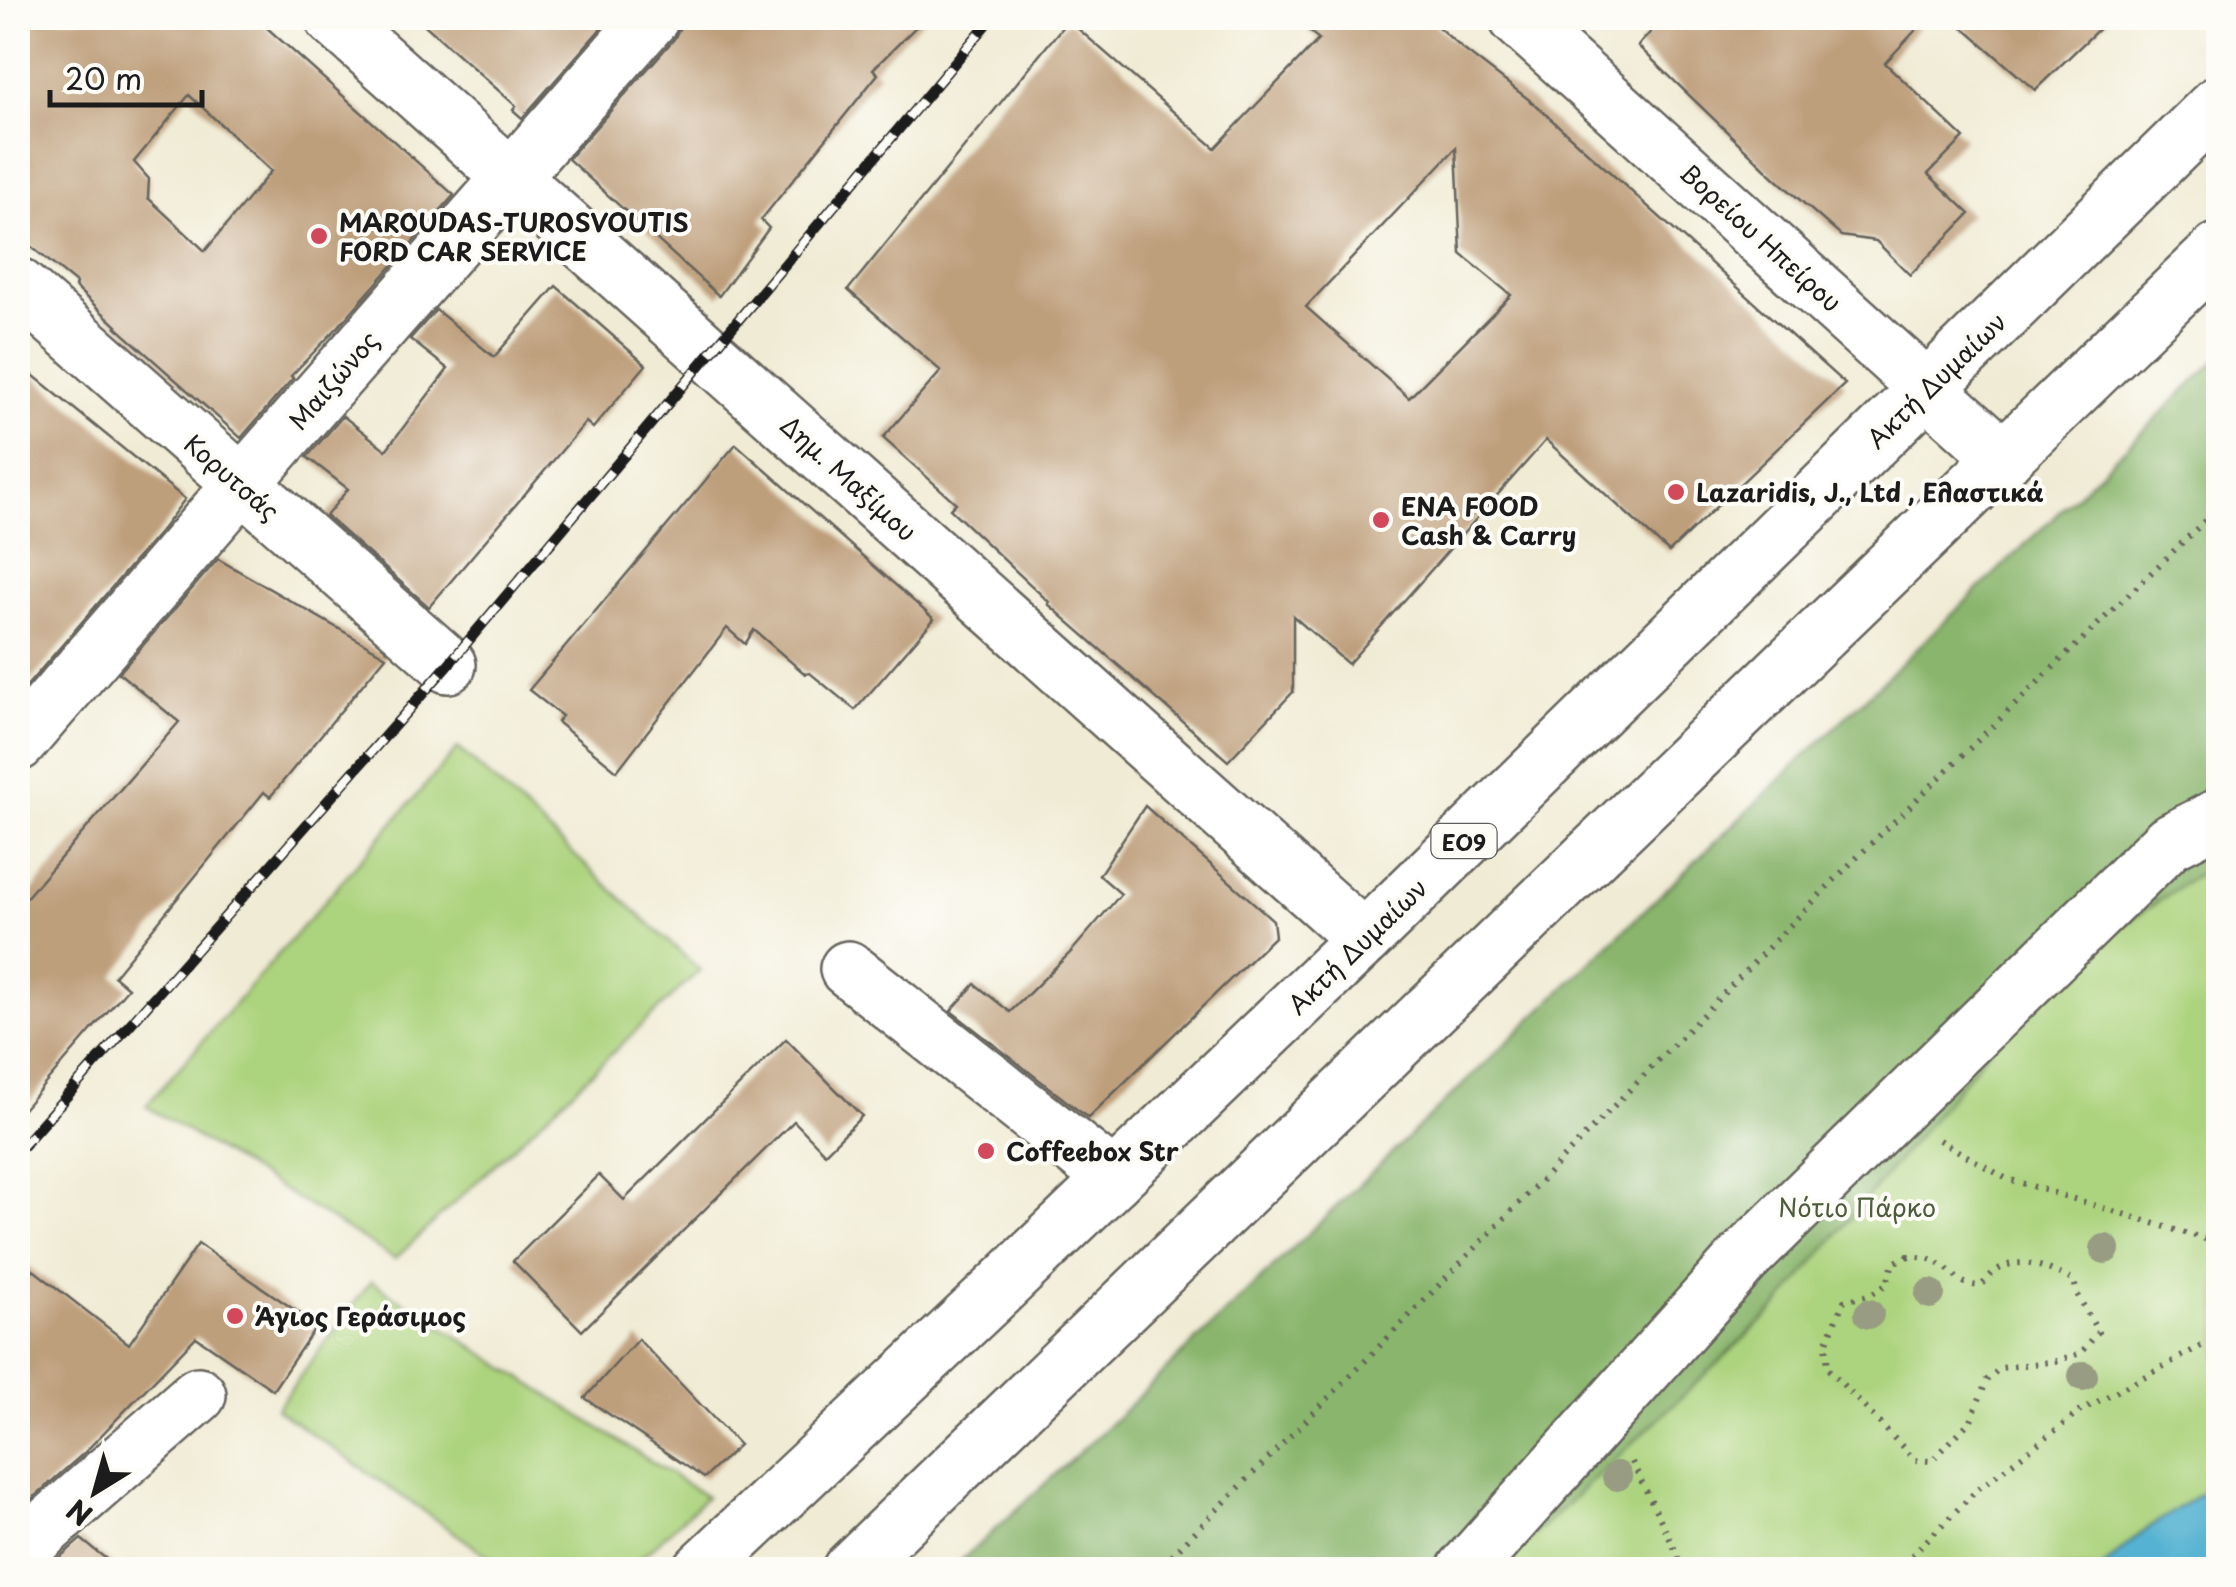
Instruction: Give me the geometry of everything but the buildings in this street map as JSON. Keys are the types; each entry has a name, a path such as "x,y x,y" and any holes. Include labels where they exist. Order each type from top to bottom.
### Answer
{"main road":[{"name":"Δημ. Μαξίμου","path":"333,18 1364,939"},
{"name":"Μαιζώνος","path":"18,744 651,18"},
{"name":"Βορείου Ηπείρου","path":"1518,18 2004,458"},
{"name":"Ακτή Δυμαίων","path":"702,1570 1364,939 2218,104"},
{"path":"850,1570 2218,252"},
{"name":"Κορυτσάς","path":"18,286 448,665"},
{"path":"1465,1570 1743,1258 2169,842 2218,817"},
{"path":"848,969 1114,1179"},
{"path":"18,1552 198,1395"}],"path":[{"path":"1157,1570 1846,868 2218,508"},
{"path":"1890,1113 2006,1178 2218,1244"},
{"path":"1908,1256 1930,1259 1964,1285 1980,1286 1995,1270 2025,1264 2044,1266 2074,1281 2098,1332 2081,1353 2056,1361 2000,1368 1987,1380 1971,1420 1932,1461 1915,1460 1828,1370 1826,1344 1844,1301 1869,1296 1887,1284 1893,1262 1908,1256"},
{"path":"1897,1570 1978,1489 2082,1410 2218,1338"},
{"path":"1608,1410 1682,1570"}],"green space":[{"name":"Νότιο Πάρκο","path":"2218,359 2218,1482 2141,1533 2101,1569 951,1570 1107,1427"},
{"name":"Νότιο Πάρκο","path":"2218,359 2218,860 2050,976 1777,1307 1498,1569 951,1570 1107,1427"},
{"path":"458,748 700,970 395,1259 146,1106"},
{"path":"371,1281 706,1497 629,1569 507,1569 276,1409"}],"water":[{"path":"2218,1482 2218,1569 2101,1569 2141,1533"}],"railway":[{"path":"18,1151 448,665 992,18"}],"place":[{"name":"MAROUDAS-TUROSVOUTIS FORD CAR SERVICE","path":"319,236"},
{"name":"Lazaridis, J., Ltd , Ελαστικά","path":"1676,492"},
{"name":"ENA FOOD Cash & Carry","path":"1381,520"},
{"name":"Coffeebox Str","path":"986,1151"},
{"name":"Άγιος Γεράσιμος","path":"235,1316"}]}
